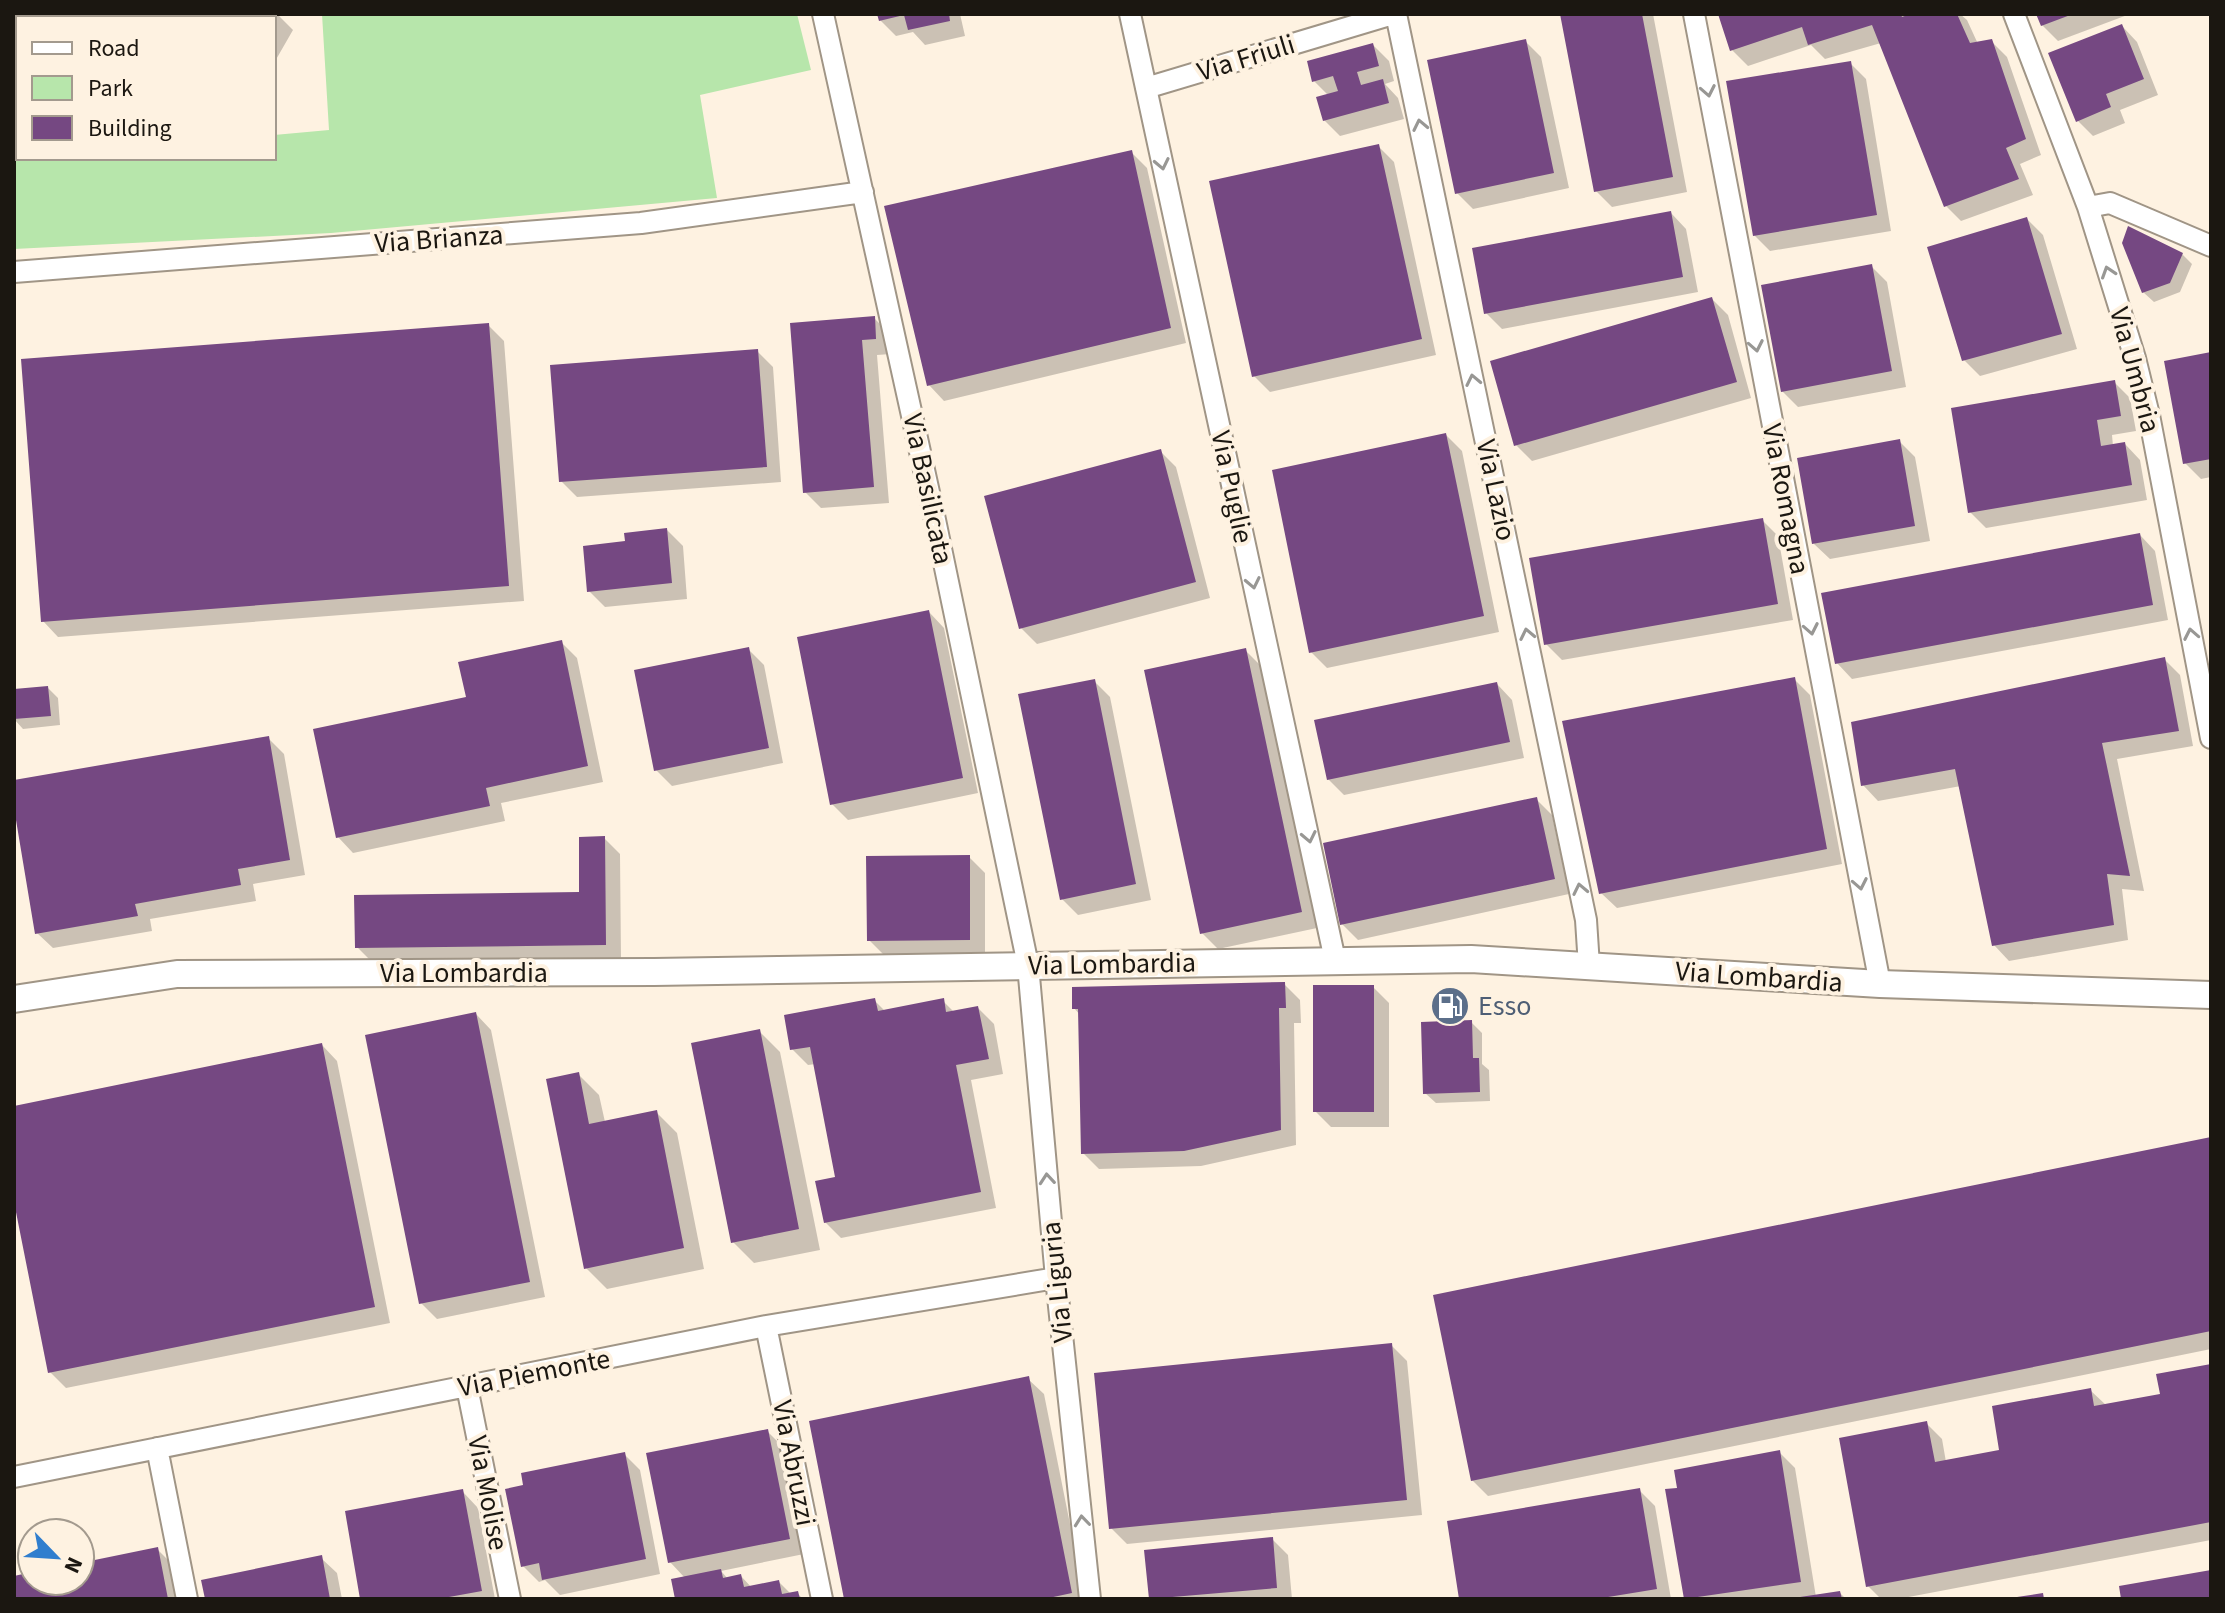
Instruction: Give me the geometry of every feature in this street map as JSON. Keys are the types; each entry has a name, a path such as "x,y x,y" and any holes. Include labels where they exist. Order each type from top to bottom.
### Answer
{"street":[{"name":"Via Basilicata","path":"823,14 1028,965"},
{"name":"Via Puglie","path":"1130,14 1335,960"},
{"name":"Via Friuli","path":"1146,88 1395,14"},
{"name":"Via Lazio","path":"1395,14 1586,920 1589,966"},
{"name":"Via Romagna","path":"1694,14 1880,984"},
{"name":"Via Umbria","path":"2014,14 2088,207 2135,358 2149,415 2211,738"},
{"name":"Via Brianza","path":"14,272 641,223 863,192"},
{"path":"2088,207 2110,203 2211,246"},
{"name":"Via Lombardia","path":"14,999 177,974 654,972 1471,959 1880,984 2211,995"},
{"name":"Via Liguria","path":"1028,965 1056,1278 1090,1599"},
{"name":"Via Piemonte","path":"14,1477 766,1326 1056,1278"},
{"name":"Via Abruzzi","path":"766,1326 822,1599"},
{"name":"Via Molise","path":"467,1387 510,1599"},
{"path":"157,1448 187,1599"}],"green space":[{"path":"322,14 797,14 811,70 700,95 717,198 331,233 14,249 14,158 276,160 276,135 329,130"}],"building":[{"path":"38,14 114,14 114,16"},
{"path":"192,14 269,14 268,16"},
{"path":"877,14 949,14 950,21 908,30 904,15 879,21"},
{"path":"1560,14 1642,14 1673,177 1594,192"},
{"path":"1718,14 1901,14 1902,17 1910,14 1957,14 1970,43 1992,39 2026,139 2006,148 2019,179 1944,207 1872,25 1808,45 1802,27 1730,51"},
{"path":"2036,14 2073,14 2041,26"},
{"path":"2122,24 2144,79 2106,94 2111,107 2076,122 2048,53"},
{"path":"16,36 16,106 14,106"},
{"path":"1526,39 1554,173 1455,194 1427,60"},
{"path":"1373,43 1379,66 1357,72 1361,85 1383,79 1389,103 1323,121 1316,97 1338,91 1333,76 1312,82 1307,61"},
{"path":"1851,61 1877,215 1753,236 1726,81"},
{"path":"1379,144 1422,339 1252,377 1209,181"},
{"path":"1132,150 1171,328 927,386 884,206"},
{"path":"1671,211 1683,277 1484,314 1472,248"},
{"path":"2027,217 2062,334 1962,361 1927,247"},
{"path":"2128,226 2183,253 2170,283 2142,293 2122,243"},
{"path":"1872,264 1892,371 1781,392 1761,285"},
{"path":"1712,297 1737,382 1514,446 1490,361"},
{"path":"875,316 876,339 862,340 874,487 803,493 790,323"},
{"path":"489,323 509,586 41,622 21,359"},
{"path":"758,349 767,467 559,482 550,365"},
{"path":"2211,352 2211,459 2183,464 2164,361"},
{"path":"2115,380 2121,416 2097,420 2101,446 2125,442 2132,485 1968,513 1951,408"},
{"path":"1446,433 1484,616 1309,653 1272,470"},
{"path":"1900,439 1915,526 1812,544 1797,458"},
{"path":"1161,449 1196,582 1019,629 984,496"},
{"path":"1763,518 1778,604 1544,645 1529,558"},
{"path":"667,528 672,583 587,592 583,546 625,541 624,533"},
{"path":"2140,533 2153,605 1835,664 1821,593"},
{"path":"929,610 963,778 830,805 797,637"},
{"path":"562,640 588,766 486,788 490,806 336,838 313,729 466,697 458,662"},
{"path":"749,647 769,748 654,771 634,670"},
{"path":"1246,648 1302,912 1200,934 1144,670"},
{"path":"2165,657 2179,731 2102,743 2130,876 2107,874 2114,925 1992,946 1955,769 1861,786 1851,722"},
{"path":"1795,677 1827,849 1599,894 1562,721"},
{"path":"1095,679 1136,884 1060,900 1018,694"},
{"path":"1497,682 1510,742 1327,780 1314,720"},
{"path":"48,686 51,716 14,719 14,689"},
{"path":"269,736 290,860 238,869 241,885 135,904 138,916 35,934 14,808 14,780"},
{"path":"1537,797 1555,879 1340,925 1323,843"},
{"path":"605,836 606,945 355,948 354,895 579,892 579,837"},
{"path":"970,855 970,940 867,941 866,856"},
{"path":"1285,982 1286,1008 1279,1008 1281,1130 1184,1151 1081,1154 1078,1009 1072,1009 1072,987"},
{"path":"1313,985 1374,985 1374,1112 1313,1112"},
{"path":"1439,990 1462,991 1461,1015 1437,1014"},
{"path":"875,998 878,1011 944,998 946,1012 978,1006 989,1059 956,1065 981,1192 824,1223 815,1181 835,1177 810,1047 790,1050 784,1015"},
{"path":"476,1012 530,1282 419,1304 365,1035"},
{"path":"1472,1020 1473,1058 1479,1058 1480,1092 1423,1094 1421,1022"},
{"path":"760,1029 799,1229 731,1243 691,1043"},
{"path":"322,1043 375,1307 48,1373 14,1202 14,1106"},
{"path":"579,1072 589,1124 657,1110 684,1248 584,1269 546,1079"},
{"path":"2211,1137 2211,1331 1471,1481 1433,1295"},
{"path":"1392,1343 1407,1500 1109,1529 1094,1373"},
{"path":"2211,1364 2211,1522 1866,1587 1839,1438 1927,1421 1935,1462 1999,1450 1992,1406 2091,1388 2094,1406 2160,1394 2156,1374"},
{"path":"1029,1376 1072,1593 1044,1599 844,1599 809,1421"},
{"path":"768,1429 790,1539 668,1563 646,1453"},
{"path":"1780,1450 1801,1582 1684,1599 1665,1489 1677,1488 1674,1470"},
{"path":"625,1452 646,1559 542,1580 539,1563 521,1567 505,1489 523,1485 521,1473"},
{"path":"1640,1488 1657,1589 1596,1599 1459,1599 1447,1521"},
{"path":"463,1489 482,1591 438,1599 360,1599 345,1511"},
{"path":"1273,1537 1277,1588 1149,1599 1144,1550"},
{"path":"158,1547 168,1599 14,1599 16,1576 16,1597 96,1597 96,1560"},
{"path":"322,1555 330,1599 205,1599 201,1580"},
{"path":"721,1569 723,1578 741,1574 744,1587 779,1580 782,1594 798,1591 800,1599 675,1599 671,1579"},
{"path":"2211,1570 2211,1599 2121,1599 2119,1586"},
{"path":"1840,1591 1842,1599 1800,1599 1800,1597"},
{"path":"2043,1593 2044,1599 2017,1599 2017,1597"}],"place":[{"name":"Esso","path":"1450,1006"}]}
